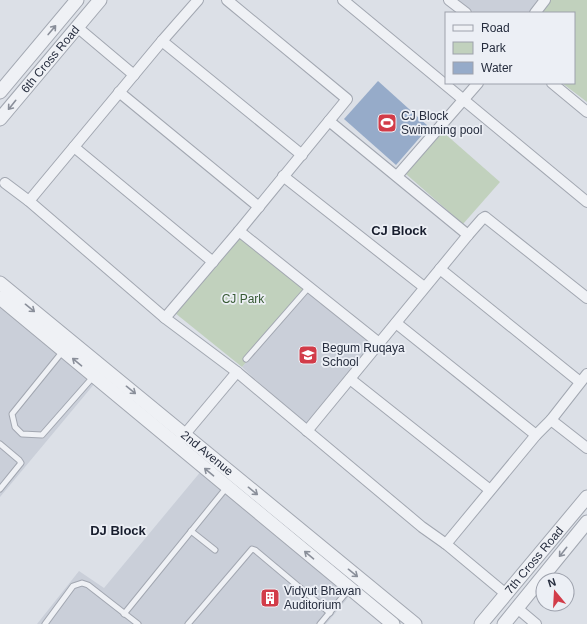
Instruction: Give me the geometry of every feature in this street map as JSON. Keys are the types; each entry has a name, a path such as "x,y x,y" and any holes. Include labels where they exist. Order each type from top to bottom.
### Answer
{"street":[{"name":"6th Cross Road","path":"0,92 77,0"},
{"name":"6th Cross Road","path":"0,119 100,0"},
{"path":"29,201 162,40 198,0"},
{"path":"165,318 259,207 347,99 227,0"},
{"path":"343,0 587,202"},
{"path":"449,0 465,12"},
{"path":"536,12 545,0"},
{"path":"77,27 134,75"},
{"path":"162,40 302,155"},
{"path":"33,52 46,63"},
{"path":"397,176 477,84"},
{"path":"553,84 587,112"},
{"path":"120,92 259,207"},
{"path":"329,121 468,235"},
{"path":"74,147 213,262"},
{"path":"283,176 424,287"},
{"path":"5,183 29,201 165,318 237,372 422,528 446,544 506,594"},
{"path":"307,431 424,287 485,217 587,298"},
{"path":"239,231 379,343"},
{"path":"440,269 580,382"},
{"name":"2nd Avenue","path":"0,283 180,440 227,486 394,624"},
{"name":"2nd Avenue","path":"0,298 94,376 180,440 414,624"},
{"path":"396,323 536,435"},
{"path":"180,440 237,372"},
{"path":"446,544 536,435 551,420 587,374"},
{"path":"350,379 490,490"},
{"path":"551,420 587,448"},
{"name":"7th Cross Road","path":"482,624 587,497"},
{"name":"7th Cross Road","path":"504,624 587,522"},
{"path":"517,608 536,624"}],"lane":[{"path":"246,359 309,287"},
{"path":"64,351 12,414 15,427 22,434 42,435 94,376"},
{"path":"0,444 19,460 21,464 0,489"},
{"path":"124,614 227,486"},
{"path":"191,531 215,550"},
{"path":"188,624 252,549 330,613"},
{"path":"45,624 73,586 82,583 138,624"},
{"path":"320,624 350,588"}],"shaded area":[{"path":"458,0 541,0 532,12 473,12"},
{"name":"Begum Ruqaya School","path":"308,290 374,342 306,426 242,367"},
{"path":"0,304 95,383 0,497"},
{"path":"202,470 352,593 326,624 37,624 79,571 104,588"}],"green space":[{"path":"549,0 587,0 587,102 563,84 575,84 575,12 539,12"},
{"path":"443,132 500,182 463,224 406,174"},
{"name":"CJ Park","path":"240,235 308,290 242,367 175,313"}],"water":[{"name":"CJ Block Swimming pool","path":"378,81 429,127 396,165 344,119"}],"place":[{"name":"CJ Block Swimming pool","path":"387,123"},
{"name":"Begum Ruqaya School","path":"308,355"},
{"name":"Vidyut Bhavan Auditorium","path":"270,598"}],"district":[{"name":"CJ Block","path":"399,230"},
{"name":"DJ Block","path":"118,530"}]}
